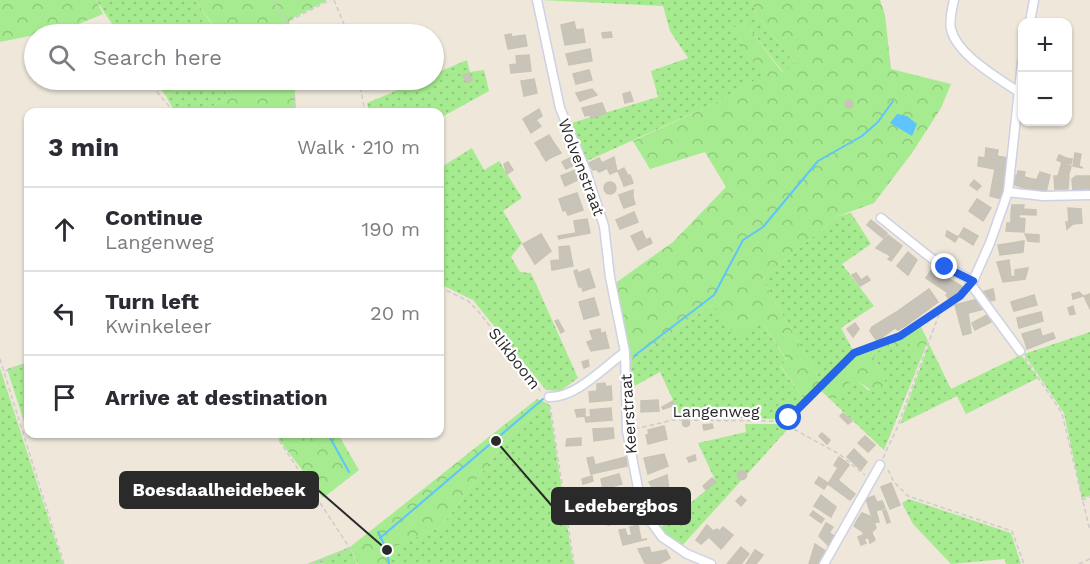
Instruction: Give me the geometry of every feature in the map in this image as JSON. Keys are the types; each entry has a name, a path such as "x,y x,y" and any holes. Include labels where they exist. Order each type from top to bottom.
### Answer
{"street":[{"name":"Wolvenstraat","path":"537,0 560,108 586,171 604,226 610,277 623,335"},
{"path":"954,0 951,29 959,45 981,67 1017,91"},
{"path":"1031,18 1034,0"},
{"path":"881,218 931,258 973,281 990,243 1008,192 1017,91 1021,72"},
{"path":"1008,192 1043,196 1090,195"},
{"path":"970,284 1020,351"},
{"name":"Keerstraat","path":"623,335 627,431 632,468 650,519 662,537 673,546 711,564"},
{"name":"Slikboom","path":"549,397 558,397 570,392 625,352"},
{"path":"824,564 881,462"}],"path":[{"path":"273,0 287,22"},
{"path":"284,24 330,0"},
{"path":"334,0 344,24"},
{"path":"155,90 171,108"},
{"path":"294,90 295,108"},
{"path":"360,90 364,108"},
{"name":"Langenweg","path":"627,431 673,420 780,421 789,418 854,353 900,336 960,296 970,284"},
{"name":"Slikboom","path":"444,289 468,300 542,394 549,397"},
{"path":"941,308 897,428 881,462 894,482 908,496 1012,531 1024,564"},
{"path":"1020,351 1062,413 1090,531"},
{"path":"0,359 24,436"},
{"path":"4,372 24,366"},
{"path":"549,397 574,564"},
{"path":"780,421 839,454 872,480"},
{"path":"25,438 64,564"},
{"path":"278,438 350,547 344,553 308,564"},
{"path":"1082,500 1090,497"},
{"path":"1079,564 1090,560"}],"green space":[{"path":"0,0 96,0 103,14 79,24 24,24 24,37 0,42"},
{"path":"96,0 195,0 212,24 112,24"},
{"path":"195,0 326,0 289,20 289,24 212,24"},
{"path":"542,0 752,0 755,13 796,65 783,72 744,22 732,30 763,76 715,103 587,161 568,124 658,97 651,71 688,58 670,31 663,6"},
{"path":"752,0 880,0 885,15 891,69 951,84 941,108 912,153 874,203 838,216 762,279 822,383 805,401 780,365 787,360 762,322 736,337 713,304 631,361 614,284 673,242 726,187 705,152 650,169 633,141 715,103 762,76 731,29 744,22 782,72 796,65 755,13"},
{"path":"467,60 470,72 484,70 489,91 444,116 444,108 368,108 367,103 398,90 444,90 444,70"},
{"path":"162,90 177,90 166,96"},
{"path":"177,90 227,90 223,101 208,108 173,108 166,96"},
{"path":"227,90 295,90 296,108 208,108 223,101"},
{"path":"472,148 484,170 499,161 522,198 503,211 522,243 511,257 520,272 531,273 578,378 560,391 546,390 473,300 444,286 444,166"},
{"path":"851,213 871,244 842,264 874,306 841,328 854,352 822,383 762,279 838,216"},
{"path":"713,304 762,322 787,361 780,366 805,401 780,419 681,417 660,372 629,389 628,369 631,361"},
{"path":"920,325 928,341 920,361 907,341 872,353 887,386 874,392 853,378 833,402 820,390 855,354 901,337"},
{"path":"1090,332 1090,496 1082,498 1064,413 1024,354"},
{"path":"908,340 920,361 884,450 833,402 853,377 868,390 887,386 872,353"},
{"path":"929,344 951,389 1021,355 1038,378 966,414 957,396 900,424"},
{"path":"24,363 24,422 7,369"},
{"path":"0,368 63,564 0,564"},
{"path":"537,399 549,404 515,428 441,527 386,550 390,564 358,564 350,547"},
{"path":"549,404 573,564 390,564 385,550 441,527 515,428"},
{"path":"745,424 777,424 787,430 681,547 668,538 660,528 716,482 698,443 746,432"},
{"path":"278,438 340,438 359,470 323,498"},
{"path":"909,499 1011,533 1021,564 1006,564 1005,559 951,564 913,524 902,503"},
{"path":"350,547 357,564 307,564"}],"water":[{"path":"897,114 907,116 917,124 912,136 890,123"}],"building":[{"path":"574,22 576,30 583,29 585,42 565,45 561,25"},
{"path":"611,32 612,37 603,38 602,33"},
{"path":"511,34 512,37 525,35 527,46 508,49 505,35"},
{"path":"590,49 592,61 569,65 566,54"},
{"path":"529,55 531,71 511,73 510,65 517,64 516,56"},
{"path":"589,70 592,80 576,84 573,74"},
{"path":"469,73 472,80 467,83 463,76"},
{"path":"534,79 537,93 524,96 521,81"},
{"path":"592,89 597,95 580,101 576,93"},
{"path":"630,92 633,101 625,103 623,94"},
{"path":"849,100 853,104 849,108 845,104"},
{"path":"602,103 606,113 591,118 590,115 585,116 582,108"},
{"path":"539,109 542,116 536,120 541,126 531,133 523,119"},
{"path":"549,135 554,143 541,152 535,143"},
{"path":"554,143 561,153 550,158 544,150"},
{"path":"986,148 998,150 997,156 1008,158 1006,171 995,169 996,160 985,158"},
{"path":"544,150 550,158 546,161 541,153"},
{"path":"1075,153 1081,154 1079,166 1083,168 1073,166"},
{"path":"1059,155 1066,158 1061,177 1062,189 1055,189 1054,176 1058,176 1062,162 1057,160"},
{"path":"572,157 576,164 566,169 562,162"},
{"path":"614,157 617,171 610,174 607,168 599,172 596,169 593,170 589,163 599,158 602,163"},
{"path":"979,157 996,160 995,169 978,166"},
{"path":"1066,158 1072,159 1071,164 1064,163"},
{"path":"508,162 513,170 507,174 504,164"},
{"path":"1064,164 1071,166 1068,176 1061,177"},
{"path":"624,168 628,176 621,178 618,171"},
{"path":"578,169 582,178 565,186 561,176"},
{"path":"995,169 1006,171 1004,188 992,185"},
{"path":"1018,171 1025,172 1024,177 1037,180 1033,191 1015,185 1014,175 1017,176"},
{"path":"1040,172 1050,175 1046,192 1033,188"},
{"path":"630,175 633,183 624,186 621,178"},
{"path":"1069,176 1068,189 1062,189 1061,177"},
{"path":"1076,176 1089,176 1090,180 1084,180 1084,191 1073,191 1072,179"},
{"path":"974,180 981,186 977,190 970,185"},
{"path":"1084,180 1090,180 1090,190 1084,191"},
{"path":"612,182 616,188 612,194 608,194 604,186"},
{"path":"992,185 1004,188 1002,199 990,196"},
{"path":"633,190 633,197 621,201 619,195"},
{"path":"577,193 583,210 568,215 566,210 563,211 559,199"},
{"path":"633,197 635,204 624,208 621,201"},
{"path":"977,199 991,208 983,221 969,211"},
{"path":"1012,205 1024,205 1023,209 1036,210 1036,215 1011,214"},
{"path":"1068,208 1081,209 1082,223 1073,224 1067,229 1066,222 1069,222"},
{"path":"634,212 638,222 620,229 616,220"},
{"path":"1011,214 1019,214 1019,218 1025,219 1024,232 1006,231 1007,223 1011,223"},
{"path":"587,219 590,233 559,239 558,236 576,233 574,221"},
{"path":"871,220 887,233 883,238 867,225"},
{"path":"964,228 978,236 973,245 959,236"},
{"path":"642,231 646,240 650,238 652,243 638,250 631,236"},
{"path":"947,231 958,237 955,242 946,236"},
{"path":"541,234 551,251 535,264 523,244"},
{"path":"1025,234 1039,235 1039,242 1028,241"},
{"path":"888,235 902,246 891,261 888,259 891,256 876,248"},
{"path":"1024,241 1023,252 1000,255 998,245"},
{"path":"569,246 573,266 552,270 551,261 560,260 559,247"},
{"path":"908,252 917,260 908,275 897,266"},
{"path":"1009,260 1011,277 1015,276 1015,270 1028,268 1025,279 1003,282 997,262"},
{"path":"935,264 945,271 942,275 965,288 949,299 946,295 948,293 926,278"},
{"path":"589,269 595,287 583,291 582,287 579,287 574,271 577,270 578,273"},
{"path":"856,273 861,280 867,276 870,280 860,286 852,275"},
{"path":"929,289 938,302 908,324 898,311"},
{"path":"993,289 995,300 985,302 982,292"},
{"path":"1079,292 1083,296 1073,299 1072,294"},
{"path":"1090,294 1090,309 1084,296"},
{"path":"1034,295 1037,305 1014,311 1011,302"},
{"path":"594,298 599,315 584,319 579,302"},
{"path":"977,299 984,309 968,313 971,333 963,335 955,305"},
{"path":"1073,306 1075,314 1070,315 1068,308"},
{"path":"898,311 908,324 898,330 895,328 877,341 870,331 872,327"},
{"path":"1041,312 1043,321 1019,328 1017,318"},
{"path":"987,315 991,322 975,330 972,323"},
{"path":"558,320 564,331 561,333 555,321"},
{"path":"855,323 859,329 853,337 847,329"},
{"path":"600,329 601,334 605,332 609,348 591,351 587,342 593,340 590,331"},
{"path":"1040,329 1042,336 1025,342 1022,334"},
{"path":"1053,333 1055,338 1027,349 1025,342"},
{"path":"588,360 589,366 584,368 582,362"},
{"path":"605,383 606,387 611,386 612,400 590,402 589,392 597,391 597,384"},
{"path":"658,400 659,411 641,412 641,401"},
{"path":"673,401 675,405 663,409 662,407"},
{"path":"611,408 612,420 586,422 585,417 591,417 590,410"},
{"path":"585,409 585,416 577,417 575,410"},
{"path":"843,413 852,421 848,424 840,416"},
{"path":"686,420 689,423 686,426 683,423"},
{"path":"712,424 713,428 704,430 703,425"},
{"path":"664,426 667,439 648,444 646,435 649,434 648,430"},
{"path":"613,428 614,438 594,441 593,429"},
{"path":"822,433 830,440 827,444 819,436"},
{"path":"865,436 875,445 868,452 858,443"},
{"path":"581,438 581,445 566,446 567,439"},
{"path":"854,449 867,462 861,470 847,457"},
{"path":"664,454 668,466 648,474 644,458"},
{"path":"695,455 696,460 689,462 687,458"},
{"path":"593,457 595,465 626,457 627,466 591,474 587,458"},
{"path":"839,457 849,465 838,480 855,494 850,500 828,484 838,468 834,465"},
{"path":"742,471 746,475 742,479 738,475"},
{"path":"619,474 622,484 603,489 601,479"},
{"path":"667,475 669,489 657,495 649,482"},
{"path":"592,476 593,481 583,484 582,479"},
{"path":"819,477 828,483 824,489 815,483"},
{"path":"712,478 716,482 706,490 703,486"},
{"path":"891,483 900,505 890,509 881,487"},
{"path":"821,495 836,507 831,517 814,506"},
{"path":"741,496 746,500 741,506 736,501"},
{"path":"874,496 880,509 876,511 879,522 874,523 866,499"},
{"path":"882,501 885,508 880,510 878,502"},
{"path":"624,507 629,520 608,525 607,511"},
{"path":"886,510 890,522 887,523 883,511"},
{"path":"813,511 824,519 821,523 810,515"},
{"path":"862,513 872,517 876,528 872,532 858,519"},
{"path":"858,519 871,531 867,532 869,537 864,539 866,543 861,545 858,537 863,535 863,532 854,526"},
{"path":"826,523 833,527 829,533 836,537 830,547 819,536"},
{"path":"638,525 641,540 647,539 623,545 619,530 625,529 627,536 632,535 630,527"},
{"path":"707,525 713,531 717,529 720,531 712,540 709,537 701,544 696,540"},
{"path":"723,527 733,535 721,549 712,540"},
{"path":"871,531 875,540 870,543 867,532"},
{"path":"815,544 827,552 821,564 809,564"},
{"path":"649,547 651,553 666,550 670,558 659,564 645,563 638,549"},
{"path":"741,547 749,554 741,564 727,564"},
{"path":"755,550 763,555 756,564 746,564"}],"waterway":[{"path":"634,356 714,295 743,240 763,227 818,161 862,136 878,122 893,101"},
{"path":"380,538 543,399"},
{"path":"330,438 349,472"},
{"path":"378,532 387,550 389,564"}],"place":[{"name":"Ledebergbos","path":"496,441"},
{"name":"Boesdaalheidebeek","path":"387,550"}],"route":[{"path":"789,418 854,353 900,336 960,296 973,281 945,267"}]}
